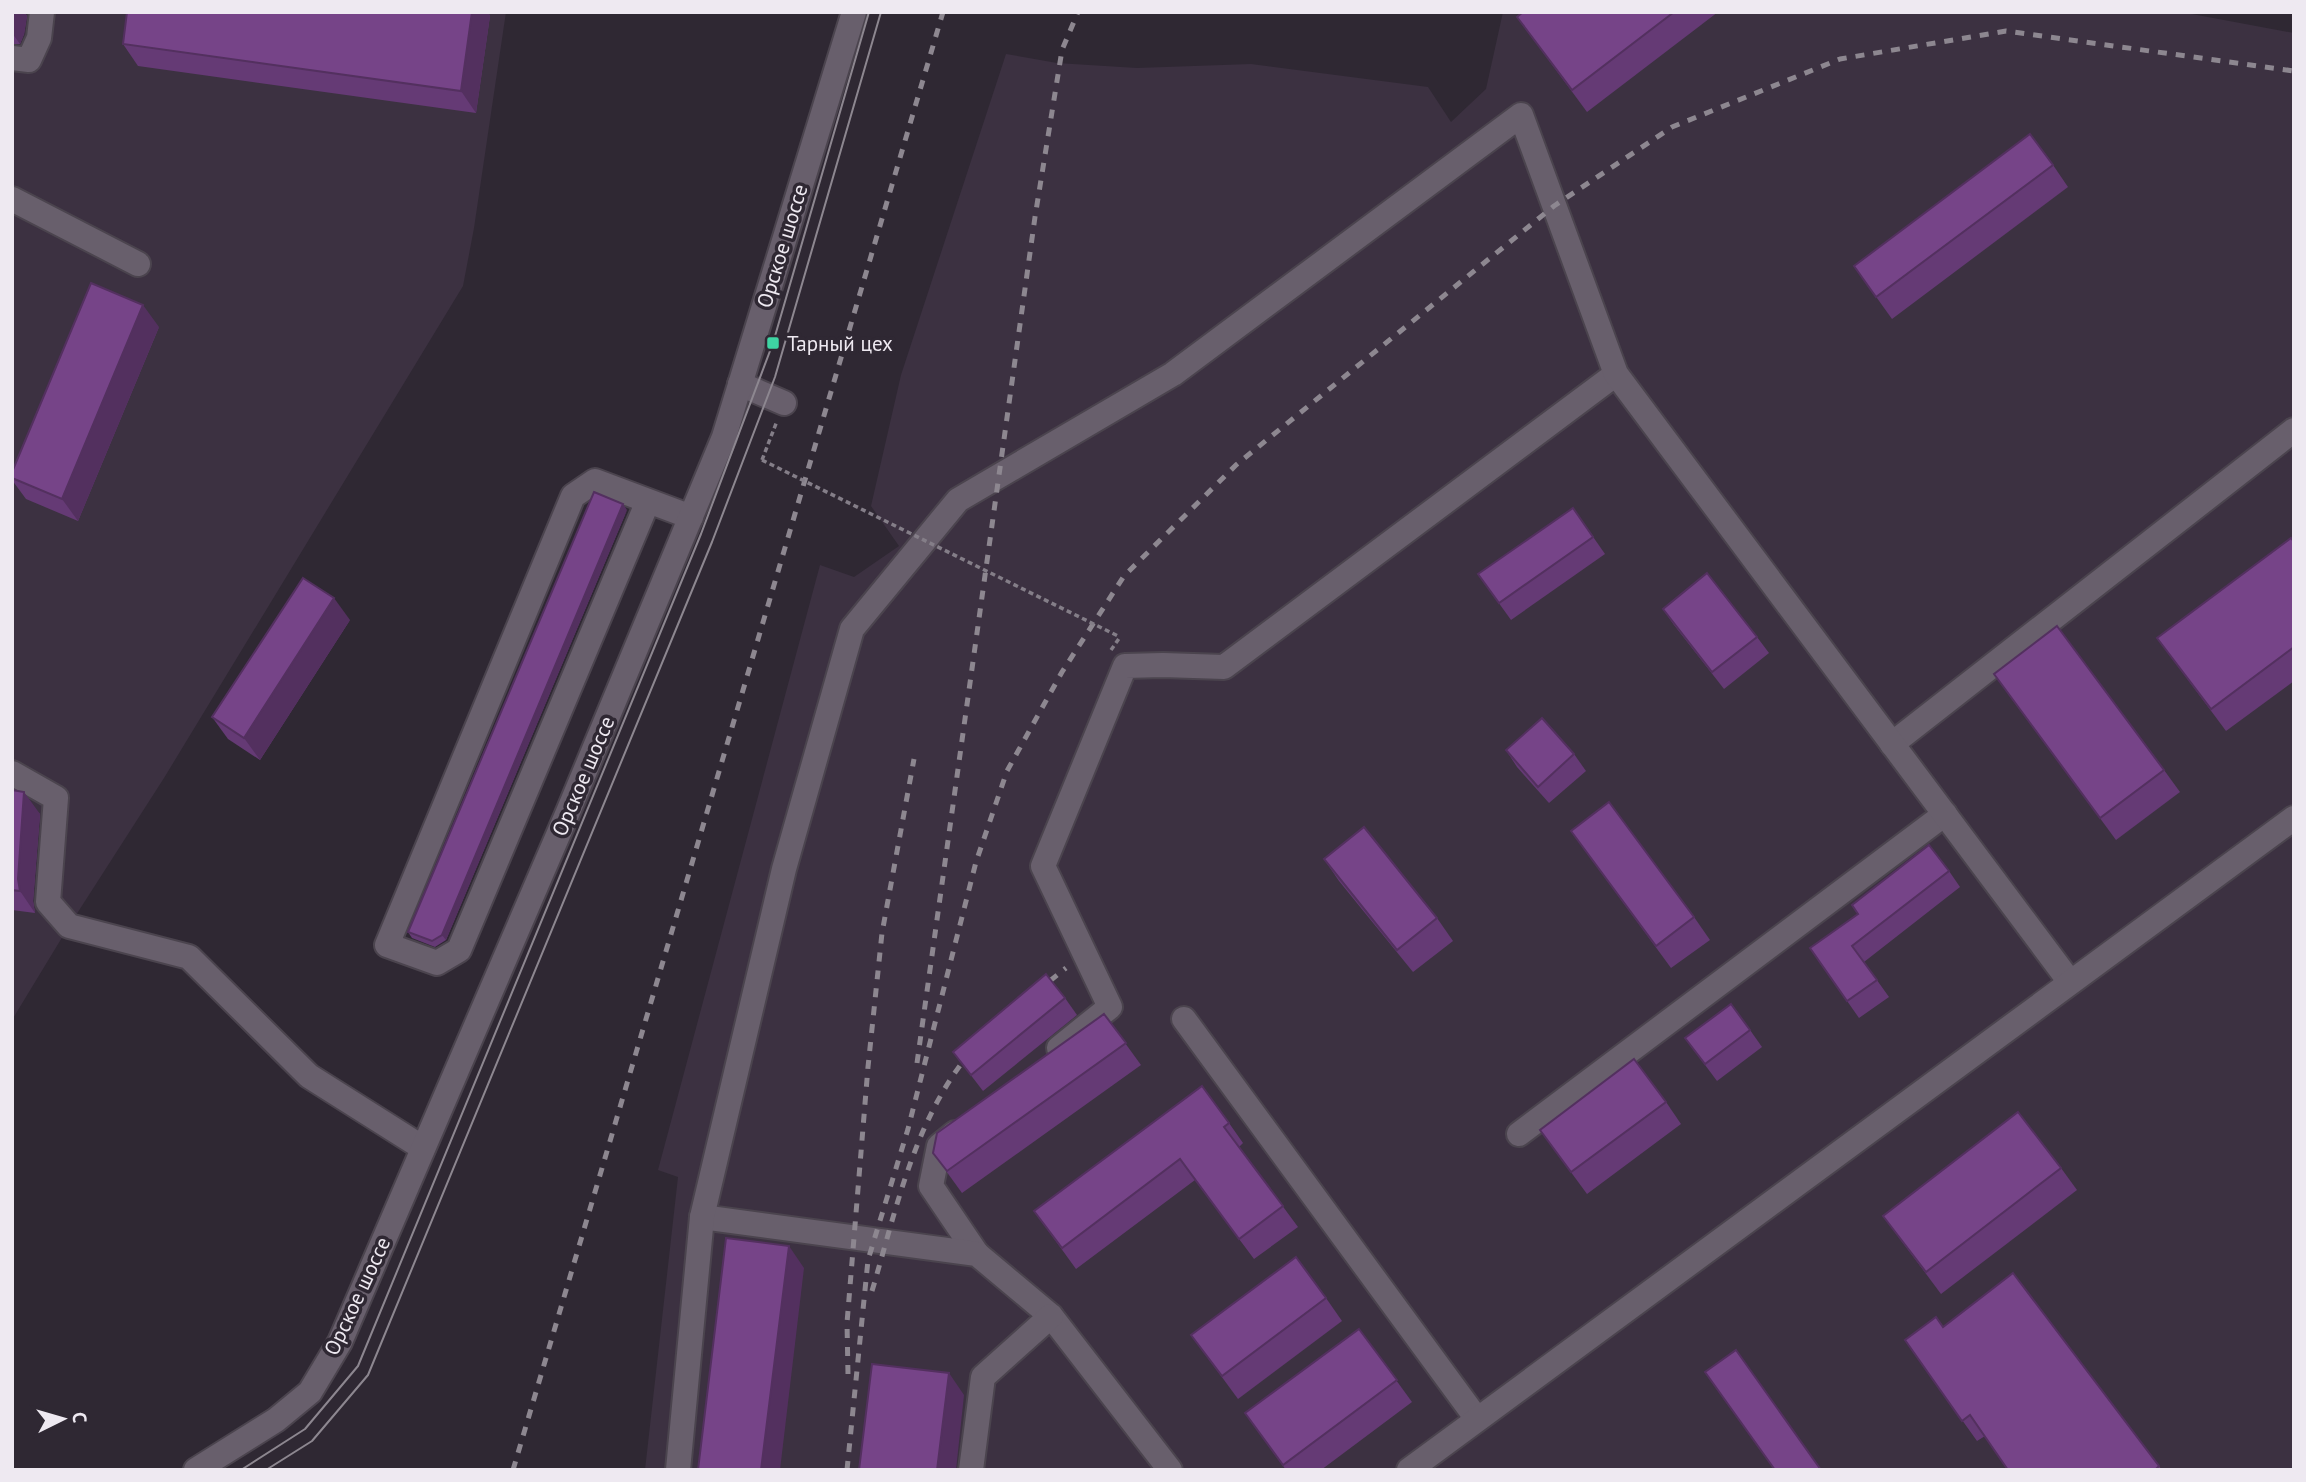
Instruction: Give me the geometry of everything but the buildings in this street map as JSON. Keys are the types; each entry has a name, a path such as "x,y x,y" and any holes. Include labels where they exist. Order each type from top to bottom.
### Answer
{"street":[{"path":"12,58 29,60 39,38 42,12"},
{"name":"Орское шоссе","path":"196,1470 276,1420 310,1392 340,1342 573,799 724,437 854,12"},
{"path":"678,1470 702,1217 784,869 852,629 958,500 1173,374 1521,115 1616,374 2070,982"},
{"path":"12,199 138,264"},
{"path":"1046,1059 1110,1007 1043,866 1125,666 1163,664 1224,667 1616,374"},
{"path":"740,384 785,403"},
{"path":"1892,744 2294,430"},
{"path":"648,500 459,950 437,963 387,945 573,496 595,481 648,500 691,517"},
{"path":"12,773 56,798 48,902 69,926 188,957 309,1076 423,1148"},
{"path":"1519,1134 1945,814"},
{"path":"1409,1470 2294,818"},
{"path":"1184,1019 1477,1419"},
{"path":"971,1120 939,1146 931,1186 977,1254 1051,1316 1170,1470"},
{"path":"702,1217 977,1254"},
{"path":"971,1470 983,1377 1051,1316"}],"path":[{"path":"785,403 762,460 1120,637"}],"shaded area":[{"path":"12,12 506,12 463,286 164,778 12,1020"},
{"path":"1503,12 2181,12 2294,33 2294,1470 645,1470 678,1177 658,1170 820,565 854,577 899,546 871,506 901,375 1006,54 1057,63 1137,68 1251,64 1428,87 1451,122 1486,89"}],"tram line":[{"path":"241,1470 305,1429 358,1366 701,534 773,343 869,12"},
{"path":"266,1470 312,1441 368,1375 712,542 775,377 881,12"}],"railway":[{"path":"513,1470 943,12"},
{"path":"917,1063 1035,217 1062,50 1078,12"},
{"path":"847,1470 868,1260 908,1129 976,862 1007,771 1062,672 1124,576 1236,465 1554,206 1672,127 1840,59 2006,31 2294,71"},
{"path":"848,1374 847,1323 882,933 914,759"},
{"path":"1036,992 1066,968"},
{"path":"872,1291 900,1195 922,1133 954,1075 974,1048"}],"place":[{"name":"Тарный цех","path":"773,343"}]}
